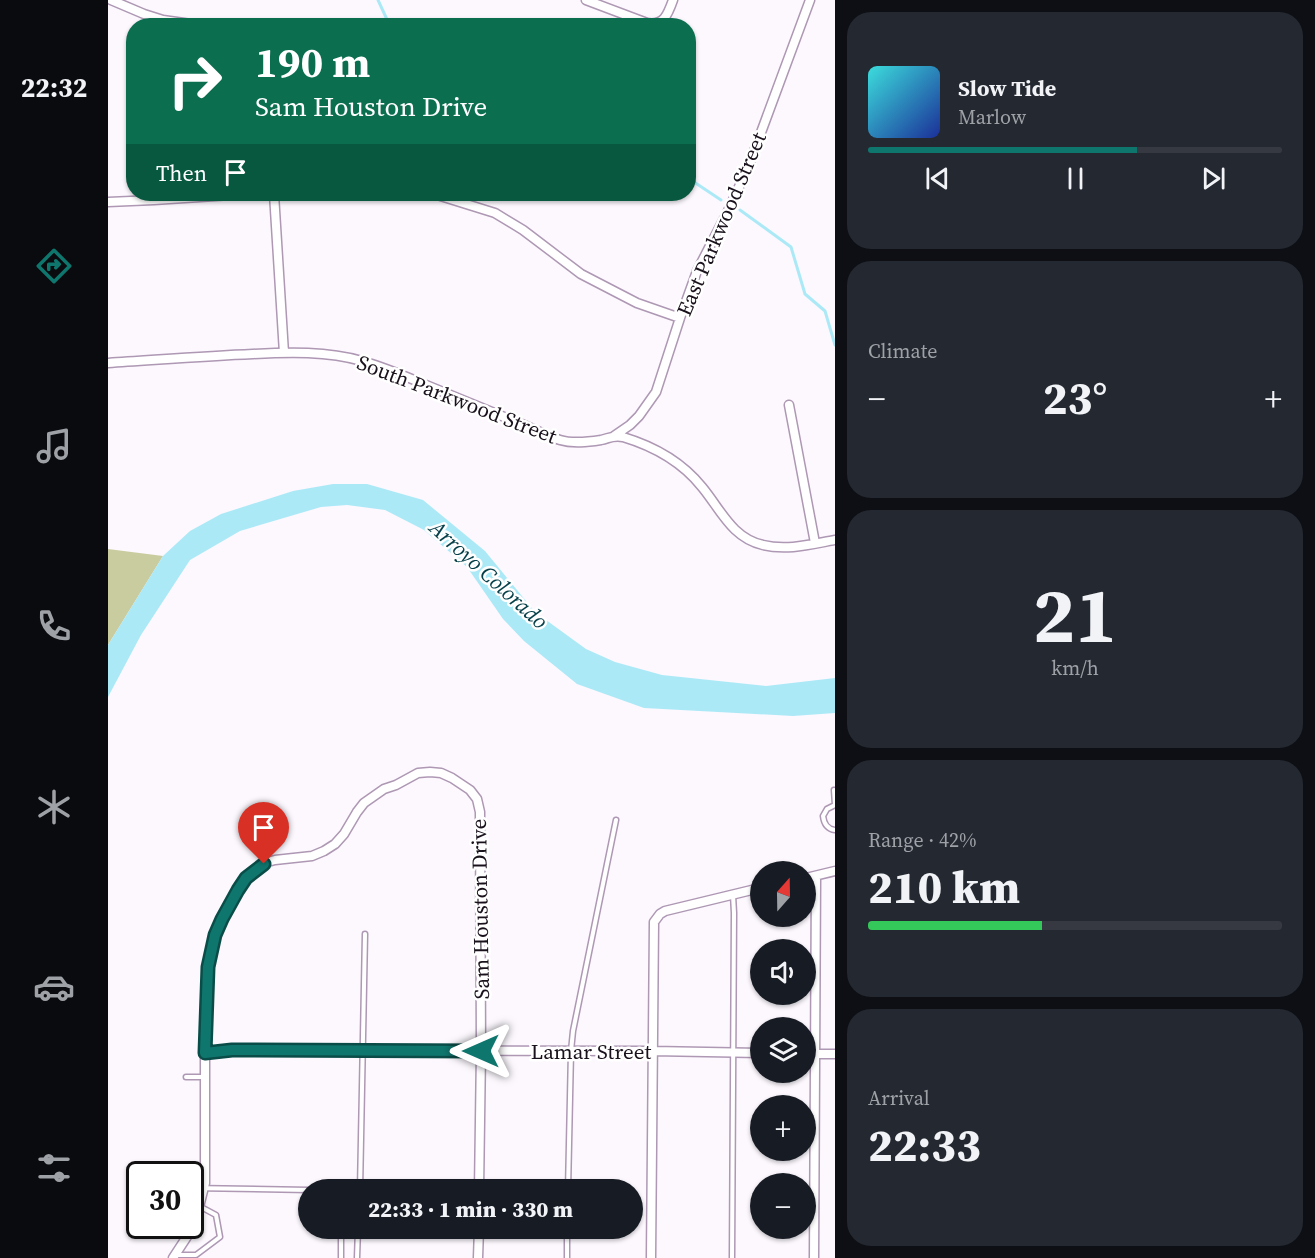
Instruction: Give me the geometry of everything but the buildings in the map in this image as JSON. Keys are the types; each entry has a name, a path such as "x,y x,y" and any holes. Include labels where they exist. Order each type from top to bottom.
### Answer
{"street":[{"path":"111,0 157,18"},
{"path":"586,0 634,18"},
{"path":"666,18 674,0"},
{"name":"East Parkwood Street","path":"614,435 639,416 656,392 697,271 749,165 810,0"},
{"path":"108,202 131,201"},
{"path":"274,201 284,352"},
{"path":"456,201 495,213 523,230 581,273 637,303 680,318"},
{"name":"South Parkwood Street","path":"108,363 284,352 329,355 362,361 396,373 564,441 593,441 608,439 614,435"},
{"path":"789,405 815,543"},
{"path":"614,435 656,450 680,464 703,488 722,517 747,539 762,545 779,547 796,547 835,540"},
{"name":"Sam Houston Drive","path":"204,1179 208,967 222,919 246,878 264,864 274,860 312,856 324,851 344,834 357,812 373,795 418,773 430,772 441,773 470,790 477,799 480,812 479,1179"},
{"path":"816,876 835,871"},
{"path":"651,1258 654,922 660,914 666,911 750,891"},
{"path":"811,1017 814,927"},
{"name":"Lamar Street","path":"205,1053 232,1050 750,1053"},
{"path":"816,1054 835,1054"},
{"path":"811,1083 814,1258"},
{"name":"Sam Houston Drive","path":"175,1256 186,1239"},
{"path":"478,1258 479,1239"}],"lane":[{"path":"834,790 835,805 827,809 823,816 825,825 835,830"},
{"path":"568,1179 573,1031 616,820"},
{"path":"732,1258 733,895"},
{"path":"360,1179 366,934"},
{"path":"186,1077 206,1077"},
{"path":"204,1189 298,1190"},
{"path":"175,1256 196,1256 220,1237 216,1215 204,1209"},
{"path":"340,1258 341,1239"},
{"path":"357,1258 358,1239"},
{"path":"567,1239 567,1258"}],"green space":[{"path":"108,549 163,556 108,645"}],"water":[{"name":"Arroyo Colorado","path":"333,484 367,484 423,500 485,551 535,612 586,649 615,662 662,675 766,686 835,678 835,713 793,716 644,708 577,684 524,641 503,619 467,567 424,530 385,510 347,505 321,507 240,531 190,560 141,635 108,697 108,645 163,556 190,531 221,514 293,491"}],"waterway":[{"path":"378,0 386,18"},
{"path":"696,183 721,200"},
{"path":"740,210 791,247 805,294 825,311 835,345"}],"route":[{"path":"264,864 246,878 215,935 208,967 205,1053 232,1050 481,1051"}]}
